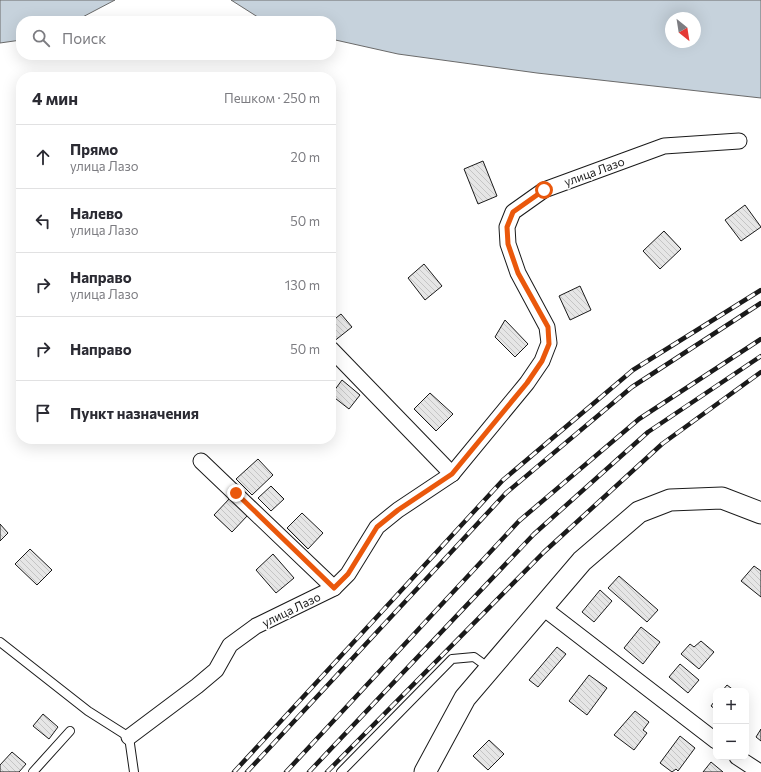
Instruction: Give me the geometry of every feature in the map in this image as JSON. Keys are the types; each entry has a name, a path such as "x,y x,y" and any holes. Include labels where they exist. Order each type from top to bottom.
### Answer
{"street":[{"name":"улица Лазо","path":"129,736 198,686 216,670 230,645 256,626 334,588 348,574 377,527 398,510 452,474 527,383 542,361 549,344 548,327 518,273 508,244 507,227 513,212 544,190 664,146 739,141"},
{"path":"336,354 452,474"},
{"path":"201,461 334,588"},
{"path":"425,772 465,698 582,561 638,512 670,500 722,498 761,513"},
{"path":"542,607 713,739"},
{"path":"742,760 760,772"}],"lane":[{"path":"0,642 88,711 129,736 134,772"},
{"path":"341,772 452,659 474,657 490,669"},
{"path":"33,772 70,731"}],"shaded area":[{"path":"0,0 115,0 85,16 16,16 16,41 0,43"},
{"path":"231,0 761,0 761,98 537,73 398,54 336,40 336,16 256,16"}],"building":[{"path":"483,161 497,196 478,204 464,169"},
{"path":"745,205 761,227 741,241 725,220"},
{"path":"664,231 681,249 660,269 643,251"},
{"path":"424,264 442,286 425,300 408,278"},
{"path":"580,286 591,310 570,320 559,296"},
{"path":"341,314 352,327 336,340 336,318"},
{"path":"505,320 528,344 515,357 495,337"},
{"path":"342,380 360,395 349,409 336,399 336,388"},
{"path":"430,393 453,414 436,431 414,409"},
{"path":"258,459 273,475 252,495 236,479"},
{"path":"271,486 284,499 271,511 258,498"},
{"path":"230,498 248,515 232,532 214,515"},
{"path":"302,513 323,533 308,549 287,528"},
{"path":"0,524 8,533 0,541"},
{"path":"30,549 52,570 37,585 15,564"},
{"path":"273,554 294,578 276,593 256,570"},
{"path":"754,566 761,571 761,597 741,581"},
{"path":"619,576 658,610 647,622 608,588"},
{"path":"600,590 612,601 594,622 582,612"},
{"path":"641,627 660,642 643,664 624,648"},
{"path":"701,641 714,652 699,669 681,654 690,644 694,647"},
{"path":"557,647 566,654 538,687 529,680"},
{"path":"680,664 699,680 688,693 669,677"},
{"path":"589,675 607,688 587,715 569,701"},
{"path":"635,711 649,722 643,730 647,733 634,750 614,735"},
{"path":"43,714 58,727 49,739 33,726"},
{"path":"761,729 761,741 756,737"},
{"path":"680,736 695,748 678,771 676,769 672,772 660,763"},
{"path":"489,740 504,754 488,770 473,756"},
{"path":"12,752 26,764 19,772 0,772 0,765"},
{"path":"711,762 723,772 703,772"}],"railway":[{"path":"234,772 503,480 633,370 761,290"},
{"path":"247,772 506,493 632,387 761,303"},
{"path":"286,772 519,521 639,419 761,339"},
{"path":"309,772 534,534 648,432 761,356"},
{"path":"327,772 544,552 662,444 761,372"}],"route":[{"path":"236,493 334,588 348,574 377,527 398,510 452,474 527,383 542,361 549,344 548,327 518,273 508,244 507,227 513,212 544,190"}]}
